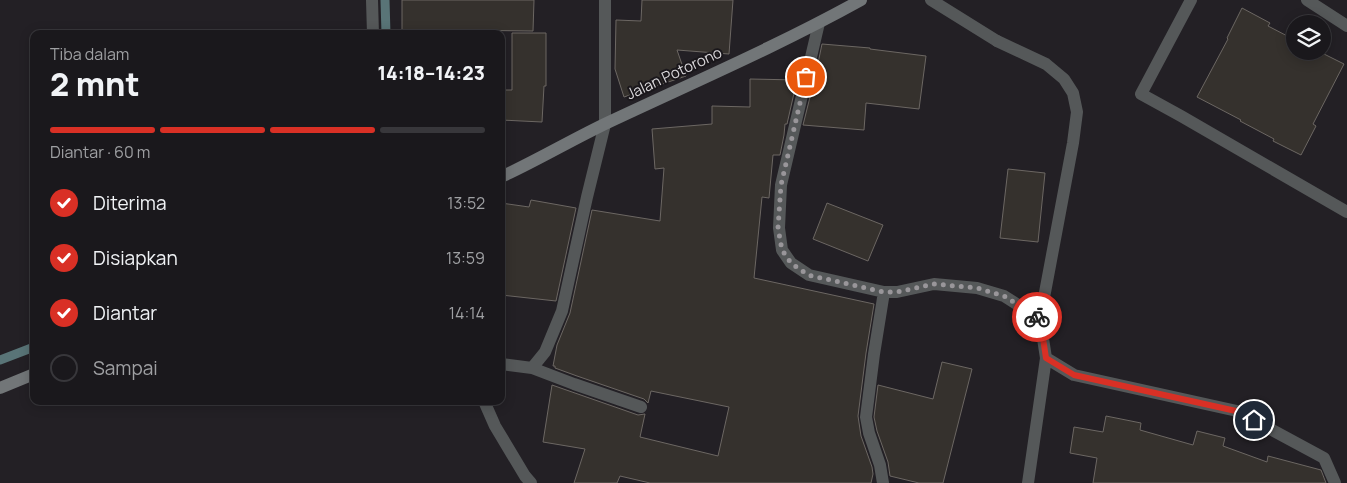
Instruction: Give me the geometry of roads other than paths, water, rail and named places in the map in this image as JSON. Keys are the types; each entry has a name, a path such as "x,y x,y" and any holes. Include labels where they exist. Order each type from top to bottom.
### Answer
{"street":[{"path":"372,0 373,30"},
{"path":"532,368 545,352 562,311 605,124 605,0"},
{"name":"Jalan Potorono","path":"505,175 605,124 819,23 861,0"},
{"path":"931,0 997,41 1046,64 1064,79 1073,93 1077,112 1073,143 1040,319 1046,358 1028,483"},
{"path":"1191,0 1141,94 1347,212"},
{"path":"1307,0 1347,26"},
{"path":"819,23 781,185 778,228 782,250 791,263 808,275 884,292 897,292 934,284 977,288 1004,296 1040,319"},
{"path":"883,483 880,465 869,434 866,417 884,292"},
{"path":"1046,358 1074,375 1236,411 1324,458 1335,483"},
{"path":"505,365 532,368 641,406"},
{"path":"0,388 30,376"},
{"path":"486,405 495,426 531,483"}],"waterway":[{"path":"385,0 386,30"},
{"path":"0,360 30,349"}]}
